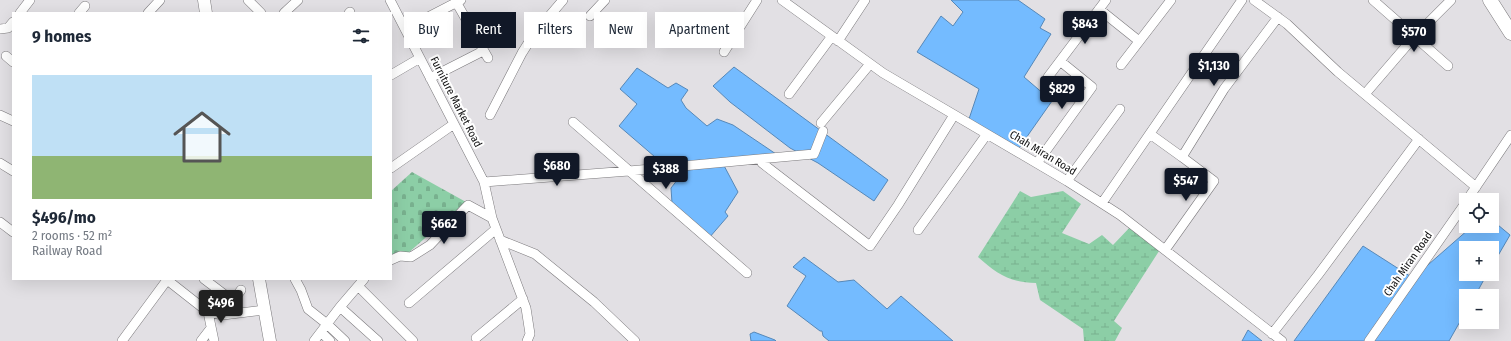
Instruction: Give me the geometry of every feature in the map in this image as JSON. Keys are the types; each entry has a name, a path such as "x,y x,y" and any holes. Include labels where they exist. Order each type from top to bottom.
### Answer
{"main road":[{"path":"1490,0 1511,33"}],"street":[{"path":"21,12 30,0"},
{"path":"149,12 160,0"},
{"path":"204,0 206,12"},
{"path":"248,0 260,12"},
{"path":"285,12 298,0"},
{"name":"Furniture Market Road","path":"390,0 395,17 404,28"},
{"path":"490,115 522,53 534,34 563,0"},
{"path":"590,16 605,0"},
{"path":"724,52 757,0"},
{"name":"Chah Miran Road","path":"782,0 883,74 1037,163 1120,215 1282,341"},
{"path":"789,94 865,0"},
{"path":"1048,77 1106,0"},
{"path":"1121,65 1170,0"},
{"path":"1102,203 1242,0"},
{"path":"1254,0 1287,24 1338,72 1476,187"},
{"path":"1373,0 1448,66"},
{"path":"1365,94 1414,37 1451,0"},
{"path":"430,78 486,54 458,1 437,12"},
{"path":"1099,9 1139,41"},
{"path":"1182,157 1224,90 1278,17"},
{"path":"0,29 8,28 12,23"},
{"name":"Furniture Market Road","path":"415,48 484,182 492,218 526,308 530,334 527,341"},
{"path":"392,75 420,58"},
{"path":"1037,163 1092,87 1060,61"},
{"path":"484,182 629,172 814,154 822,127 870,64"},
{"path":"1067,181 1120,109"},
{"path":"0,115 12,121"},
{"path":"762,163 870,246 898,205 954,115"},
{"path":"573,122 747,273"},
{"path":"392,167 454,124"},
{"path":"918,230 987,134"},
{"path":"1150,134 1214,181 1165,250"},
{"name":"Chah Miran Road","path":"1472,193 1511,135"},
{"path":"1272,334 1318,275 1419,139"},
{"path":"0,163 12,170"},
{"path":"392,260 400,256 411,257 430,245 468,205 492,218"},
{"name":"Chah Miran Road","path":"1369,341 1459,212"},
{"path":"0,222 12,231"},
{"path":"409,304 496,229"},
{"path":"500,240 535,254 594,302 635,341"},
{"path":"205,280 233,301"},
{"path":"258,280 270,341"},
{"path":"296,280 308,309 345,341"},
{"path":"122,341 171,281 208,312 223,315 264,310"},
{"path":"314,341 340,307 361,283 413,341"},
{"path":"223,315 241,290"},
{"path":"476,338 523,299"},
{"path":"340,307 378,341"},
{"path":"208,312 214,341"},
{"path":"201,341 211,328"},
{"path":"321,332 330,341"}],"green space":[{"path":"412,172 466,202 407,254 392,257 392,190"},
{"path":"1020,191 1031,197 1063,191 1081,204 1062,233 1089,244 1102,235 1113,245 1132,225 1161,248 1114,321 1122,328 1115,341 1084,341 1083,329 1040,300 1036,283 1027,283 1004,276 991,268 978,257"}],"water":[{"path":"951,0 1018,0 1045,19 1040,28 1051,34 1024,77 1052,101 1019,148 969,119 979,89 917,52 941,16 953,26 963,12"},
{"path":"734,67 888,180 874,201 818,163 790,148 730,102 713,86"},
{"path":"637,68 668,88 676,83 688,90 681,100 686,108 707,126 717,119 733,125 776,154 721,160 738,192 725,212 728,216 709,238 672,203 671,188 678,179 673,159 662,163 619,126 637,104 620,89"},
{"path":"1499,226 1510,235 1499,254 1499,241 1459,241 1459,281 1483,281 1479,289 1459,289 1459,323 1449,341 1294,341 1363,246 1413,278 1464,233 1499,233"},
{"path":"804,257 838,282 854,280 887,309 901,296 953,341 829,341 823,336 822,331 787,306 806,276 793,267"},
{"path":"1248,330 1262,341 1242,341"},
{"path":"754,332 776,341 751,341 750,334"}]}
